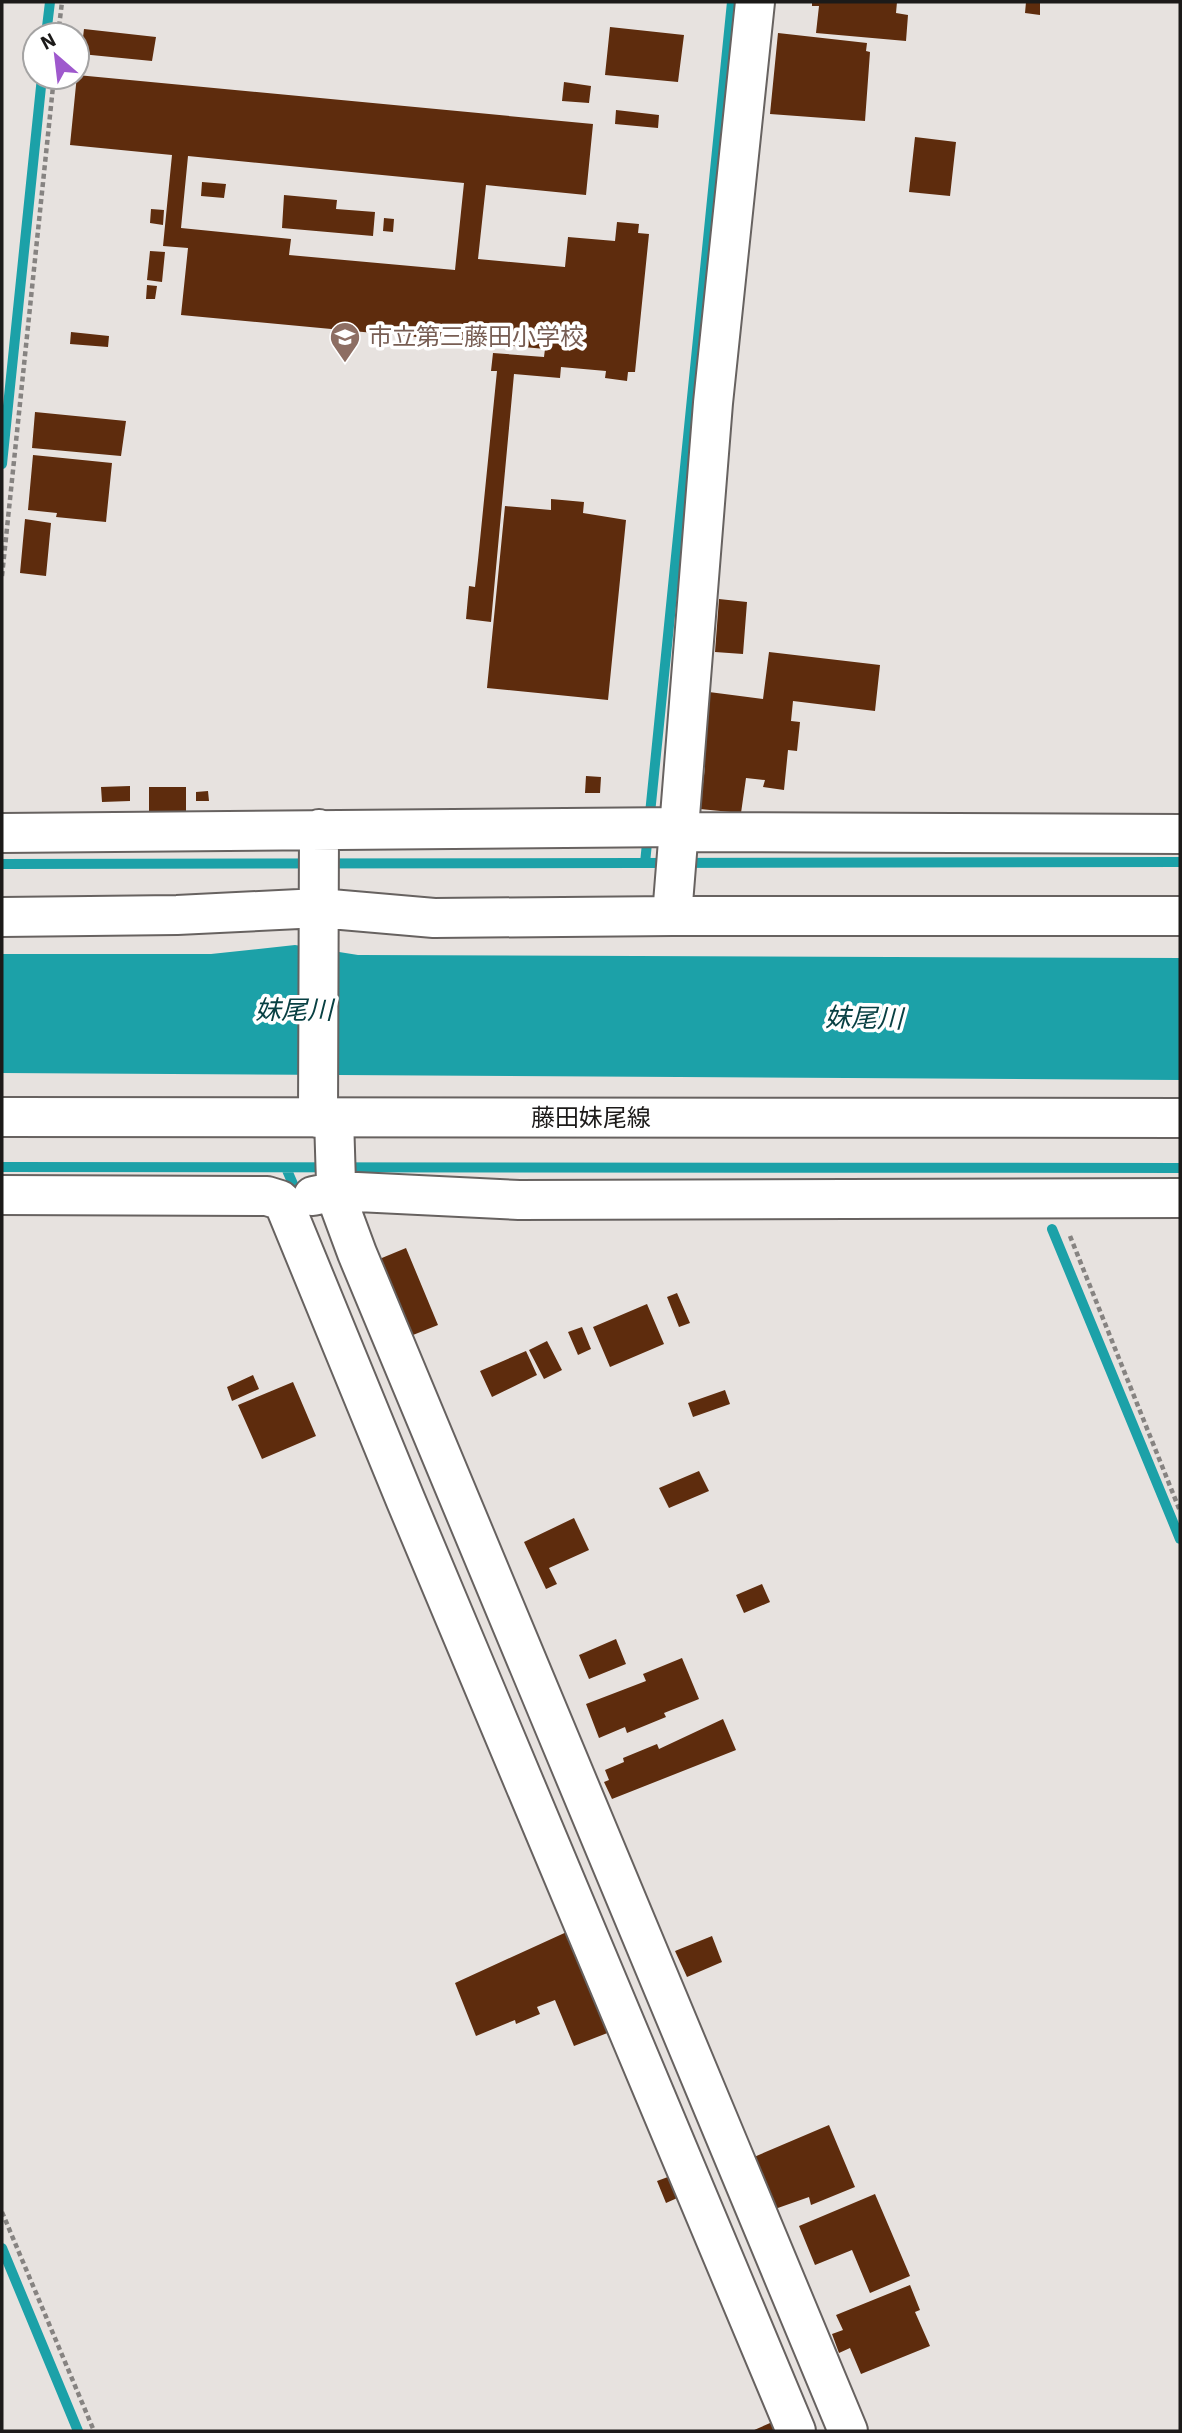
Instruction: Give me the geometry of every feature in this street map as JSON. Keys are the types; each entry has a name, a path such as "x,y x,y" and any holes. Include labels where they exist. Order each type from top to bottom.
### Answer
{"street":[{"path":"672,916 669,839 755,2"},
{"path":"2,833 319,878 434,918 1180,916"},
{"path":"2,917 177,915 319,878 669,839 1180,834"},
{"path":"319,878 319,1162 406,1501 796,2431"},
{"name":"藤田妹尾線","path":"2,1117 319,1162 1180,1118"},
{"path":"2,1195 267,1196 280,1200 319,1162"},
{"path":"319,1162 519,1200 1180,1198"},
{"path":"319,1162 848,2431"}],"path":[{"path":"60,21 62,2"},
{"path":"2,576 53,91"},
{"path":"1054,1197 1180,1511"},
{"path":"2,2212 94,2431"}],"water":[{"name":"妹尾川","path":"295,945 358,955 1180,958 1180,1080 2,1073 2,954 211,954"}],"building":[{"path":"812,2 897,2 896,13 908,15 906,41 816,33 819,6 812,6"},
{"path":"1026,2 1040,2 1040,15 1025,13"},
{"path":"610,27 684,35 678,82 605,75"},
{"path":"91,30 156,37 152,61 91,55"},
{"path":"778,33 867,43 866,51 870,52 865,121 770,114"},
{"path":"91,76 593,124 586,195 486,185 478,259 565,267 568,237 615,241 617,222 639,224 638,233 649,234 635,372 628,372 627,381 605,378 606,371 561,367 560,378 514,374 491,622 466,619 469,586 475,587 478,560 497,371 491,371 493,353 544,357 545,349 181,315 188,248 163,246 172,155 70,145 75,91 91,91","holes":["188,156 464,183 455,270 289,255 291,239 181,228"]},
{"path":"564,82 591,86 589,103 562,101"},
{"path":"616,110 659,115 658,128 615,124"},
{"path":"915,137 956,142 950,196 909,192"},
{"path":"202,182 226,184 224,198 201,196"},
{"path":"284,195 337,200 336,209 375,212 373,236 282,228"},
{"path":"151,209 164,210 163,225 150,223"},
{"path":"384,218 394,219 393,232 383,231"},
{"path":"150,251 165,252 162,282 147,280"},
{"path":"147,285 157,286 155,299 146,299"},
{"path":"71,332 109,336 108,347 70,344"},
{"path":"35,412 126,421 121,456 32,448"},
{"path":"33,455 112,463 106,522 56,517 57,513 28,510"},
{"path":"551,499 584,502 583,513 626,520 608,700 487,688 505,506 551,510"},
{"path":"25,519 51,523 46,576 20,573"},
{"path":"719,599 747,602 743,654 715,652"},
{"path":"769,652 880,665 875,711 793,701 791,721 800,722 797,751 788,750 784,790 763,787 765,780 746,778 741,813 700,809 705,767 700,766 709,692 763,699"},
{"path":"586,776 601,777 600,793 585,793"},
{"path":"130,786 130,801 102,802 101,787"},
{"path":"149,787 186,787 186,813 149,813"},
{"path":"208,791 209,801 196,801 196,792"},
{"path":"406,1248 438,1325 408,1337 377,1260"},
{"path":"677,1293 690,1323 679,1327 667,1297"},
{"path":"647,1304 664,1344 610,1367 593,1327"},
{"path":"582,1327 591,1349 578,1355 568,1332"},
{"path":"547,1341 562,1370 544,1379 529,1350"},
{"path":"526,1351 537,1375 492,1397 480,1371"},
{"path":"253,1375 259,1389 232,1401 227,1387"},
{"path":"293,1382 316,1436 262,1459 238,1405"},
{"path":"725,1390 730,1404 693,1417 688,1403"},
{"path":"699,1471 709,1491 669,1508 659,1488"},
{"path":"574,1518 589,1550 549,1568 557,1584 546,1589 524,1542"},
{"path":"762,1584 770,1602 744,1613 736,1595"},
{"path":"616,1639 626,1664 589,1679 579,1655"},
{"path":"682,1658 699,1699 664,1713 666,1717 627,1733 625,1727 599,1738 586,1704 646,1681 643,1674"},
{"path":"723,1719 736,1750 612,1799 604,1782 609,1780 605,1770 624,1762 623,1758 657,1744 659,1749"},
{"path":"571,1930 610,2032 574,2046 555,2000 537,2007 540,2014 516,2024 515,2020 476,2036 455,1983"},
{"path":"712,1936 722,1962 687,1977 675,1951"},
{"path":"829,2125 855,2187 811,2205 809,2197 775,2209 754,2157"},
{"path":"676,2174 684,2195 666,2203 657,2181"},
{"path":"875,2194 910,2276 870,2293 852,2250 815,2265 799,2226"},
{"path":"910,2285 920,2310 915,2312 930,2346 861,2374 850,2348 839,2353 832,2334 843,2330 836,2315"},
{"path":"777,2420 782,2431 752,2431"}],"waterway":[{"path":"48,21 50,2"},
{"path":"645,863 732,2"},
{"path":"2,464 41,91"},
{"path":"2,864 1180,862"},
{"path":"2,1167 1180,1168"},
{"path":"286,1168 300,1200"},
{"path":"1052,1229 1180,1539"},
{"path":"2,2248 78,2431"}],"place":[{"name":"市立第三藤田小学校","path":"345,364"}]}
